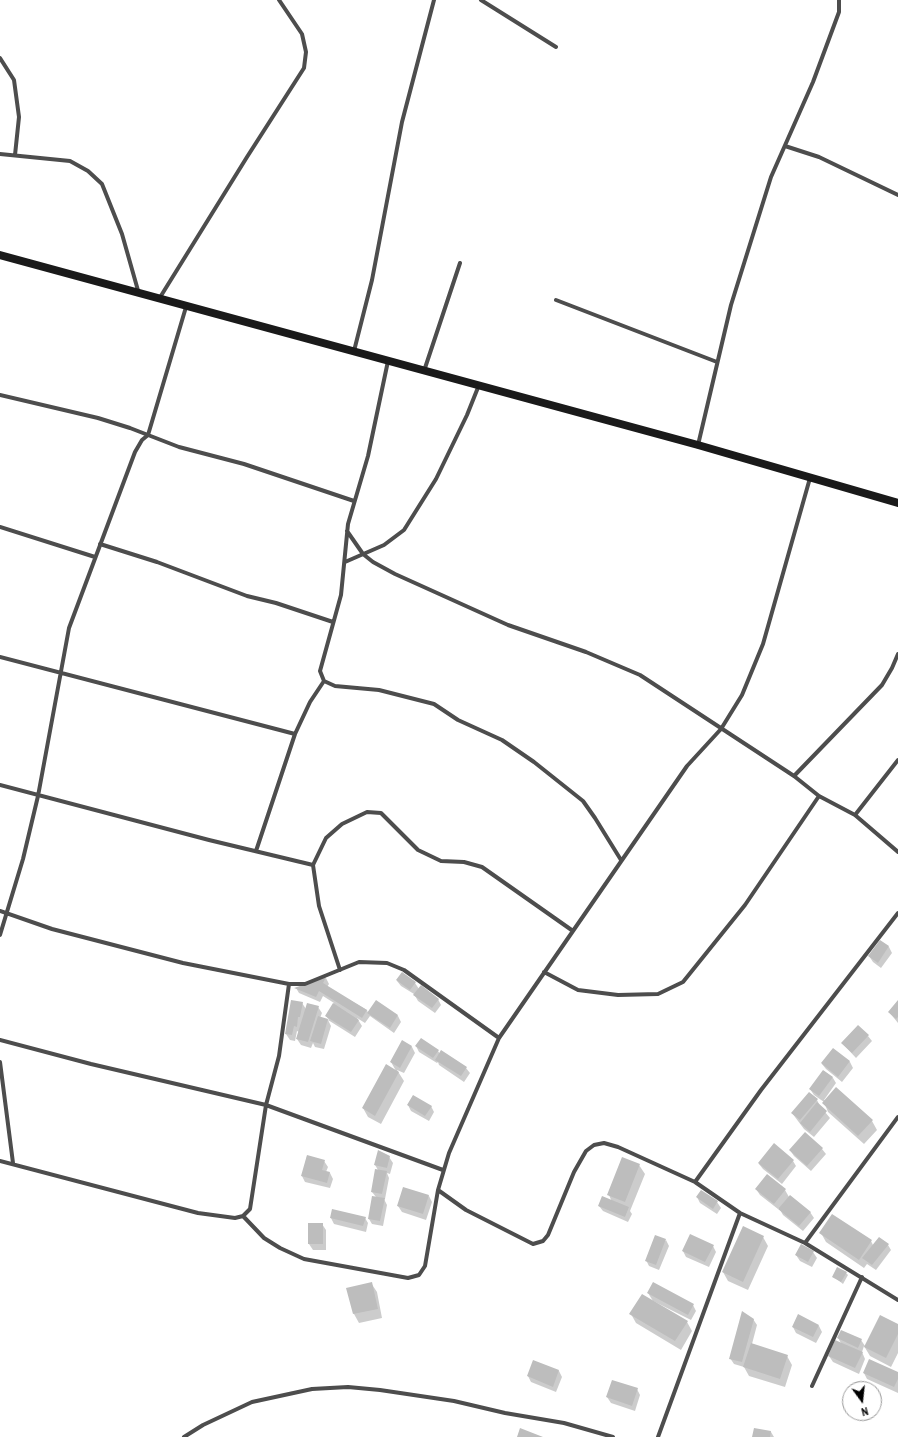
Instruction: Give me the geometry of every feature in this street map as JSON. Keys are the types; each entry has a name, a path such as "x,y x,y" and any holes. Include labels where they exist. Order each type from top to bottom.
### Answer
{"main road":[{"path":"0,255 186,307 354,351 698,445 898,503"}],"street":[{"path":"159,299 246,157 304,68 306,52 302,34 279,0"},
{"path":"354,351 372,280 402,122 434,0"},
{"path":"482,0 556,46"},
{"path":"698,445 733,298 771,177 813,82 839,12 839,0"},
{"path":"0,58 14,80 19,117 16,156"},
{"path":"785,146 819,157 898,195"},
{"path":"0,154 70,161 88,171 102,184 122,234 140,294"},
{"path":"424,371 460,263"},
{"path":"556,300 717,362"},
{"path":"0,935 23,859 38,796 69,628 135,452 142,440 148,434 186,307"},
{"path":"388,361 370,449 354,501 347,531 341,595 320,671 324,681 335,686 379,690 434,704 458,720 502,740 534,762 583,801 621,860"},
{"path":"345,562 389,542 404,530 415,515 436,479 467,415 479,386"},
{"path":"0,395 98,418 148,434 179,447 244,464 354,501"},
{"path":"244,1216 264,1238 280,1248 304,1259 408,1278 419,1275 424,1266 443,1170 499,1038 687,766 721,729 742,696 763,644 810,478"},
{"path":"0,527 95,557"},
{"path":"347,531 363,554 373,562 395,574 508,625 586,652 640,676 794,776 819,796 855,815 898,852"},
{"path":"100,544 157,562 246,596 276,603 334,622"},
{"path":"794,776 882,685 898,654"},
{"path":"0,657 295,734"},
{"path":"256,851 295,734 310,702 324,681"},
{"path":"855,815 898,760"},
{"path":"0,785 38,796 313,865"},
{"path":"544,972 578,990 618,995 658,994 684,982 745,905 819,796"},
{"path":"340,970 319,906 313,865 326,838 342,824 366,812 381,814 418,850 441,861 464,862 482,867 573,931"},
{"path":"0,911 52,928 183,963 289,984 305,984 359,962 387,963 404,970 499,1038"},
{"path":"695,1182 761,1090 898,913"},
{"path":"0,1161 13,1163 198,1213 235,1218 244,1216 250,1209 266,1105 279,1056 289,984"},
{"path":"0,1040 91,1064 266,1105 443,1170"},
{"path":"0,1062 13,1163"},
{"path":"805,1243 898,1116"},
{"path":"438,1190 466,1210 533,1244 543,1241 548,1235 574,1172 586,1151 594,1145 604,1143 618,1146 695,1182 740,1213 805,1243 898,1300"},
{"path":"658,1437 740,1213"},
{"path":"812,1386 862,1277"},
{"path":"184,1437 203,1425 252,1402 312,1389 348,1388 380,1390 454,1401 505,1413 564,1423 613,1437"}],"building":[{"path":"880,940 889,946 878,963 868,956"},
{"path":"402,972 416,982 410,990 396,980"},
{"path":"326,977 323,983 367,1010 362,1018 319,991 316,997 294,988"},
{"path":"421,985 439,999 432,1008 413,995"},
{"path":"291,1000 303,1002 300,1017 298,1017 297,1027 294,1026 292,1035 285,1034"},
{"path":"376,1000 398,1015 390,1028 367,1013"},
{"path":"898,1000 898,1017 896,1019 888,1012"},
{"path":"307,1003 319,1006 308,1042 296,1039"},
{"path":"333,1003 359,1020 351,1032 325,1016"},
{"path":"318,1016 328,1019 321,1044 310,1041"},
{"path":"858,1025 869,1035 852,1053 841,1043"},
{"path":"421,1038 439,1050 433,1058 415,1046"},
{"path":"402,1040 412,1046 400,1068 390,1062"},
{"path":"833,1048 850,1061 838,1077 821,1063"},
{"path":"441,1050 467,1067 461,1076 435,1060"},
{"path":"386,1064 399,1072 375,1116 362,1108"},
{"path":"823,1070 833,1077 819,1096 809,1089"},
{"path":"836,1087 873,1120 858,1136 822,1103"},
{"path":"809,1092 818,1099 800,1120 791,1113"},
{"path":"413,1095 432,1106 425,1116 407,1105"},
{"path":"817,1102 827,1111 810,1132 800,1123"},
{"path":"805,1132 823,1148 807,1166 789,1150"},
{"path":"774,1143 794,1160 778,1179 758,1163"},
{"path":"378,1150 390,1156 387,1168 374,1165"},
{"path":"307,1155 325,1160 322,1170 330,1172 327,1183 301,1176"},
{"path":"622,1157 640,1164 625,1202 607,1195"},
{"path":"375,1169 387,1171 382,1194 371,1192"},
{"path":"767,1174 786,1189 774,1204 755,1189"},
{"path":"403,1187 429,1195 423,1214 397,1206"},
{"path":"701,1190 718,1201 713,1209 696,1197"},
{"path":"790,1195 811,1212 799,1226 778,1209"},
{"path":"372,1196 385,1198 380,1221 368,1219"},
{"path":"602,1196 629,1207 625,1217 598,1206"},
{"path":"332,1209 366,1217 363,1226 330,1218"},
{"path":"832,1214 872,1240 859,1260 819,1233"},
{"path":"308,1223 323,1223 323,1244 308,1244"},
{"path":"743,1226 764,1236 743,1282 722,1272"},
{"path":"690,1234 714,1245 705,1262 682,1251"},
{"path":"655,1235 666,1239 656,1265 645,1261"},
{"path":"879,1237 889,1244 872,1265 862,1258"},
{"path":"801,1244 814,1251 808,1262 795,1255"},
{"path":"837,1267 847,1272 841,1282 832,1277"},
{"path":"372,1282 378,1309 353,1314 346,1288"},
{"path":"653,1282 694,1304 688,1315 647,1293"},
{"path":"642,1294 688,1321 675,1341 629,1314"},
{"path":"742,1311 754,1319 742,1362 729,1359"},
{"path":"798,1314 819,1325 813,1337 792,1327"},
{"path":"880,1315 898,1324 898,1334 886,1358 864,1347"},
{"path":"841,1330 862,1339 858,1348 837,1338"},
{"path":"835,1340 863,1352 855,1368 828,1356"},
{"path":"751,1343 788,1355 780,1379 743,1367"},
{"path":"869,1359 898,1372 898,1379 894,1387 863,1373"},
{"path":"533,1360 559,1370 553,1387 527,1376"},
{"path":"612,1380 638,1388 632,1406 606,1397"},
{"path":"520,1428 543,1437 517,1437"},
{"path":"754,1428 771,1431 770,1437 752,1437"}]}
